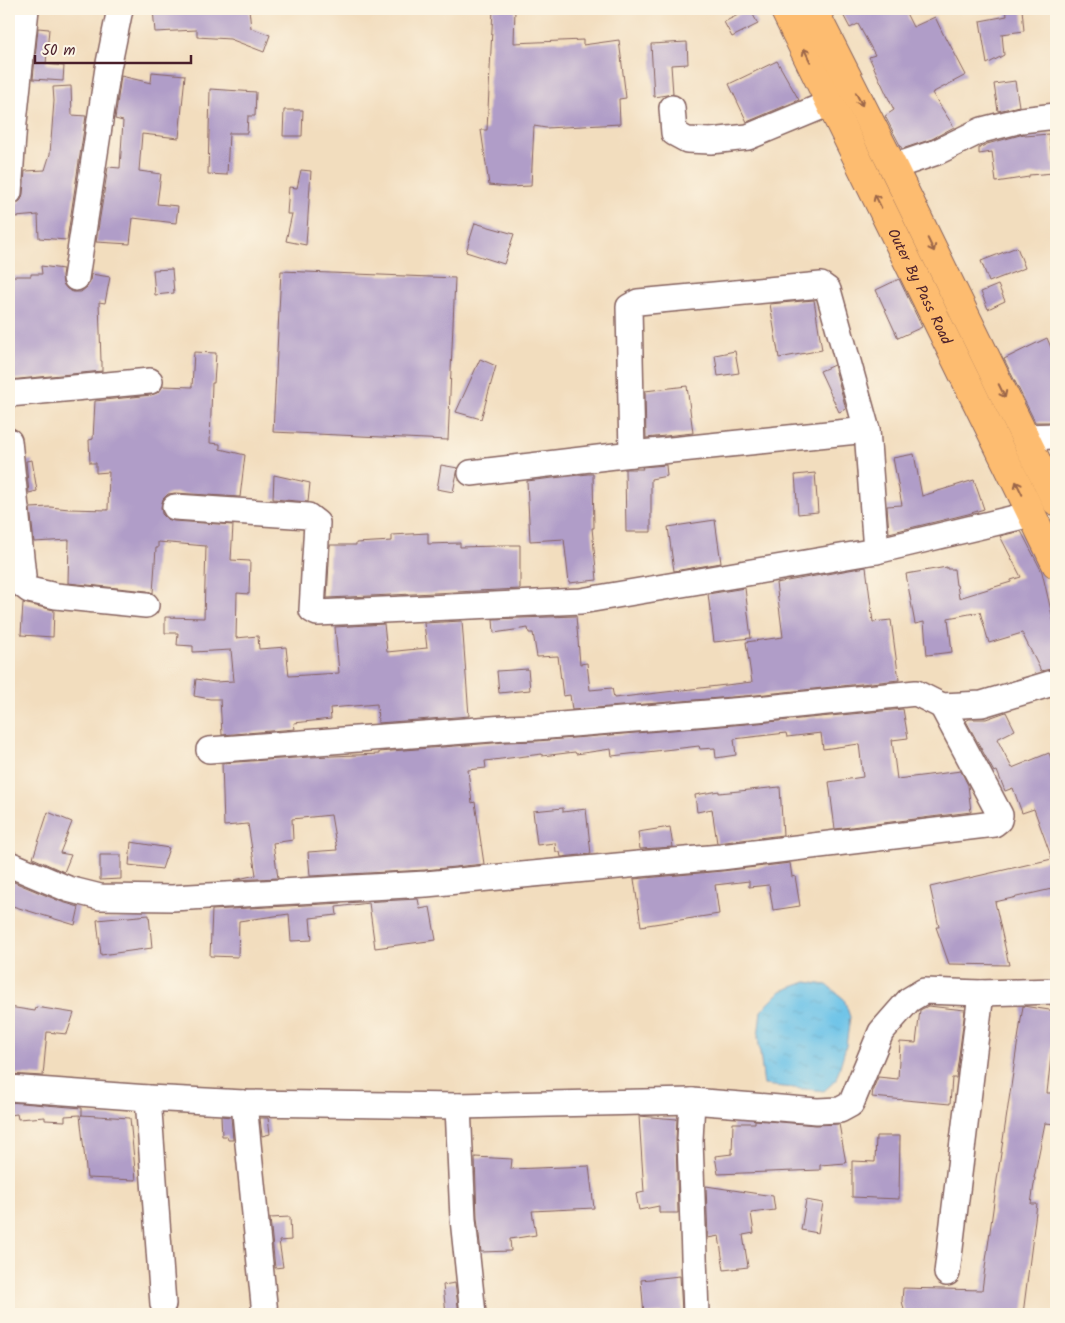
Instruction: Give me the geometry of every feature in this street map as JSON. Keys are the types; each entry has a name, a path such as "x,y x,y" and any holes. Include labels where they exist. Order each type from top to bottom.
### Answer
{"main road":[{"name":"Outer By Pass Road","path":"784,9 1056,564"},
{"name":"Outer By Pass Road","path":"813,9 893,167 1056,501"}],"street":[{"path":"9,192 26,9"},
{"path":"76,278 108,68 120,9"},
{"path":"672,108 674,133 687,140 711,141 748,137 830,103"},
{"path":"893,167 937,152 982,130 1022,120 1056,116"},
{"path":"632,454 629,307 638,302 821,285 828,290 867,430 876,551"},
{"path":"9,394 150,381"},
{"path":"471,473 632,454 867,430"},
{"path":"1024,437 1056,436"},
{"path":"9,441 23,576 12,579"},
{"path":"176,508 308,516 313,519 317,522 312,610 317,613 581,601 876,551 1032,514"},
{"path":"12,579 29,590 47,594 146,605"},
{"path":"209,750 495,728 555,726 916,694 942,706 982,704 1056,682"},
{"path":"9,864 68,889 100,897 172,898 426,884 721,857 994,824 999,820 1000,815 942,706"},
{"path":"9,1088 244,1103 458,1106 692,1101 817,1112 840,1110 851,1104 881,1032 909,1000 924,991 981,993 1056,991"},
{"path":"947,1273 981,993"},
{"path":"148,1098 163,1304"},
{"path":"692,1101 690,1140 696,1314"},
{"path":"244,1103 265,1314"},
{"path":"458,1106 463,1219 474,1314"}],"water":[{"path":"806,982 827,985 844,999 850,1017 846,1046 836,1080 824,1091 764,1085 758,1037 761,1011 781,991"}],"building":[{"path":"153,9 249,9 251,28 270,35 264,52 230,39 197,37 197,30 155,32"},
{"path":"493,9 515,9 514,43 583,40 583,45 619,40 626,98 619,99 620,124 546,128 534,126 531,186 507,187 489,185 481,130 487,130"},
{"path":"750,9 758,24 732,37 724,22"},
{"path":"840,9 904,9 913,27 935,17 966,75 932,93 954,127 932,139 902,149 885,116 894,110 869,57 875,55 858,24 850,28"},
{"path":"1006,9 1022,9 1024,31 1002,34 1004,55 987,64 980,21 1007,16"},
{"path":"38,28 49,29 46,64 64,66 63,81 33,79"},
{"path":"687,42 688,64 671,65 673,94 654,97 651,44"},
{"path":"777,61 799,100 747,122 729,84"},
{"path":"152,72 185,75 179,138 142,134 139,171 161,174 157,204 178,206 176,223 133,218 130,244 96,242 108,167 120,168 123,121 115,119 121,76 151,83"},
{"path":"1015,81 1019,106 998,111 994,84"},
{"path":"71,86 72,115 86,116 67,240 39,238 38,215 16,217 15,205 21,200 23,194 25,171 45,170 50,154 54,101 53,87"},
{"path":"210,89 256,92 255,116 248,116 247,133 229,133 227,175 208,174"},
{"path":"284,110 303,110 302,136 283,136"},
{"path":"1025,134 1025,136 1049,134 1054,173 1029,175 1029,177 996,182 992,152 979,154 979,148"},
{"path":"301,170 311,171 306,245 286,241 292,214 287,214 289,187 297,188"},
{"path":"475,223 514,234 504,264 466,252"},
{"path":"1017,247 1025,268 989,282 981,261"},
{"path":"41,266 63,269 63,284 73,292 81,292 87,287 91,274 110,277 105,303 99,302 102,371 9,380 9,276 42,274"},
{"path":"172,269 174,293 155,295 153,270"},
{"path":"281,271 455,278 448,440 273,432"},
{"path":"899,279 922,327 898,338 876,290"},
{"path":"998,285 1005,301 988,309 981,292"},
{"path":"814,300 822,350 779,358 770,304"},
{"path":"1047,338 1056,359 1056,422 1035,422 1004,359"},
{"path":"735,351 739,373 718,376 715,355"},
{"path":"194,352 216,353 214,383 212,383 210,443 220,444 220,449 245,455 240,497 168,494 163,499 162,514 167,519 174,521 233,525 231,560 250,561 249,594 237,593 236,638 258,636 259,649 286,647 289,676 339,673 335,627 384,624 387,652 427,648 424,623 462,621 469,716 378,723 377,704 330,708 331,719 294,723 295,729 222,735 220,699 194,696 196,679 215,682 234,681 231,650 193,652 193,646 177,645 178,633 165,633 165,617 204,618 206,546 158,542 153,593 68,583 69,540 34,542 30,508 50,507 108,510 109,472 96,473 96,463 90,463 89,440 93,439 95,401 151,395 159,392 163,386 192,387"},
{"path":"480,359 496,366 481,419 456,412"},
{"path":"834,365 846,409 839,412 820,371"},
{"path":"687,386 693,433 646,438 645,391"},
{"path":"914,454 922,496 974,480 984,509 889,533 887,506 902,505 893,458"},
{"path":"32,460 37,491 29,493 26,461"},
{"path":"441,465 458,468 453,492 437,489"},
{"path":"666,465 667,476 651,479 651,532 626,532 625,469 643,469 642,467"},
{"path":"815,473 818,512 798,514 795,475"},
{"path":"593,474 594,528 592,528 597,580 569,583 564,539 530,541 527,481"},
{"path":"274,475 310,483 308,502 273,499"},
{"path":"715,520 721,563 674,571 668,527"},
{"path":"1021,531 1042,572 1056,632 1056,668 1041,671 1022,633 989,643 980,612 948,618 952,652 927,655 924,622 915,624 906,574 947,567 947,569 954,569 959,598 1011,582 1011,580 1021,577 1000,536"},
{"path":"428,533 428,544 460,543 460,547 520,545 520,589 327,598 330,545 356,545 356,543 392,541 392,535"},
{"path":"866,567 873,622 891,620 899,680 756,695 572,710 570,695 563,696 558,656 537,657 533,633 529,633 528,628 494,633 493,619 576,616 580,664 587,663 590,690 612,688 614,698 752,682 746,642 783,637 776,583"},
{"path":"745,588 751,638 714,642 708,594"},
{"path":"23,603 54,610 53,637 21,635"},
{"path":"528,669 530,690 499,693 497,671"},
{"path":"903,709 908,738 892,740 897,779 961,771 968,785 971,812 835,829 829,782 863,777 859,744 823,749 821,733 787,737 786,733 734,739 736,755 716,758 715,748 700,749 699,746 612,756 611,749 576,754 575,752 542,756 542,754 485,761 486,768 468,770 472,803 475,802 484,864 425,870 310,876 308,852 337,850 331,815 292,819 293,840 273,843 278,878 234,880 256,875 248,824 224,826 222,763 379,754 379,752 758,723"},
{"path":"1006,712 1015,730 997,739 1012,768 1049,753 1056,771 1056,888 995,902 1009,965 949,964 936,927 939,927 930,887 1052,859 1034,809 1022,813 1013,788 1005,791 997,771 994,772 966,721 969,719 986,719"},
{"path":"780,787 783,835 717,843 712,809 697,812 695,795 719,791 719,793"},
{"path":"563,808 563,812 586,809 591,854 561,857 560,852 556,852 555,843 537,845 533,811"},
{"path":"48,812 72,822 60,853 71,855 64,872 33,858"},
{"path":"670,827 673,847 640,849 638,832"},
{"path":"131,842 169,848 162,869 129,865"},
{"path":"100,855 121,855 121,879 100,880"},
{"path":"790,863 792,877 795,876 800,906 773,910 769,885 749,887 749,881 715,885 719,914 641,926 634,879"},
{"path":"9,880 79,907 75,925 9,905"},
{"path":"418,899 420,909 430,907 436,940 375,948 369,903 336,907 337,915 310,918 312,940 291,941 289,914 239,921 238,957 210,956 212,910"},
{"path":"149,915 152,948 101,955 97,920"},
{"path":"928,1006 965,1010 956,1078 952,1078 950,1104 872,1097 878,1077 898,1079 900,1042 916,1043 920,1010"},
{"path":"1023,1006 1056,1011 1047,1093 1056,1093 1056,1124 1045,1123 1034,1178 1031,1204 1037,1204 1023,1314 905,1314 902,1301 903,1288 982,1290"},
{"path":"9,1007 35,1011 36,1007 74,1013 67,1034 47,1032 43,1076 9,1074"},
{"path":"9,1102 82,1108 81,1115 130,1118 136,1180 87,1178 80,1115 65,1116 65,1121 45,1120 45,1117 18,1119 17,1114 9,1115"},
{"path":"221,1116 231,1117 233,1140 228,1140 227,1136 222,1136"},
{"path":"639,1116 677,1119 678,1213 659,1213 659,1206 639,1210 636,1194 644,1192"},
{"path":"260,1118 268,1118 270,1134 262,1136"},
{"path":"755,1120 816,1125 839,1124 846,1163 820,1165 820,1170 718,1174 715,1156 732,1154 733,1123 755,1123"},
{"path":"876,1136 900,1136 899,1199 852,1197 852,1161 875,1162"},
{"path":"475,1157 512,1159 511,1169 589,1166 594,1208 532,1211 536,1235 510,1239 511,1251 481,1252 477,1218"},
{"path":"706,1186 773,1196 775,1210 751,1213 754,1233 743,1235 748,1267 724,1270 719,1236 708,1238"},
{"path":"806,1200 823,1203 818,1233 801,1230"},
{"path":"290,1217 291,1240 279,1241 283,1267 275,1268 270,1218"},
{"path":"680,1276 682,1312 644,1314 641,1280"},
{"path":"455,1283 459,1314 446,1314 443,1285"}]}
